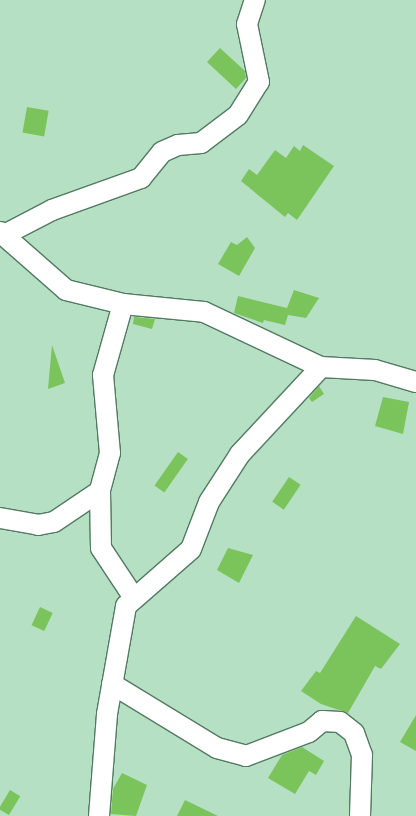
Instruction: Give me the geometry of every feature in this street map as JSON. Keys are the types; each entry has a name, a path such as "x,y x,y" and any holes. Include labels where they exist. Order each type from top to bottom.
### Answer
{"street":[{"path":"255,0 247,24 259,82 238,115 201,143 178,145 162,152 141,178 52,210 2,234 66,290 123,304 204,312 321,367 375,370 416,382"},
{"path":"123,304 103,375 110,453 100,491 101,548 134,598"},
{"path":"99,816 112,684 126,606 191,548 209,502 240,454 321,367"},
{"path":"0,518 38,525 54,522 100,491"},
{"path":"112,684 217,748 246,756 309,732 322,721 340,722 354,733 362,755 360,816"}],"building":[{"path":"220,48 245,71 246,78 236,89 207,62"},
{"path":"27,107 49,111 44,136 22,133"},
{"path":"303,145 334,166 297,220 288,213 285,217 241,181 249,169 257,175 275,150 286,158 294,146 300,151"},
{"path":"247,237 255,248 239,276 218,264 231,242 237,245"},
{"path":"294,290 319,298 306,318 288,315 285,325 264,320 263,323 234,313 238,296 287,308"},
{"path":"134,317 155,319 152,329 133,324"},
{"path":"52,345 65,383 48,389"},
{"path":"319,386 324,394 312,402 309,398"},
{"path":"383,397 409,402 403,434 375,426"},
{"path":"178,452 188,459 164,492 154,486"},
{"path":"289,477 301,485 284,510 272,502"},
{"path":"228,548 253,555 239,583 217,570"},
{"path":"40,607 53,613 44,631 32,625"},
{"path":"356,616 400,644 381,669 375,666 348,713 321,704 301,691 316,671 320,673"},
{"path":"416,715 416,751 400,742"},
{"path":"302,747 324,761 316,775 309,771 295,794 268,778 282,755"},
{"path":"122,773 147,785 136,816 111,814 113,789"},
{"path":"10,790 20,796 9,815 0,810 0,807"},
{"path":"185,800 218,816 177,816"}]}
